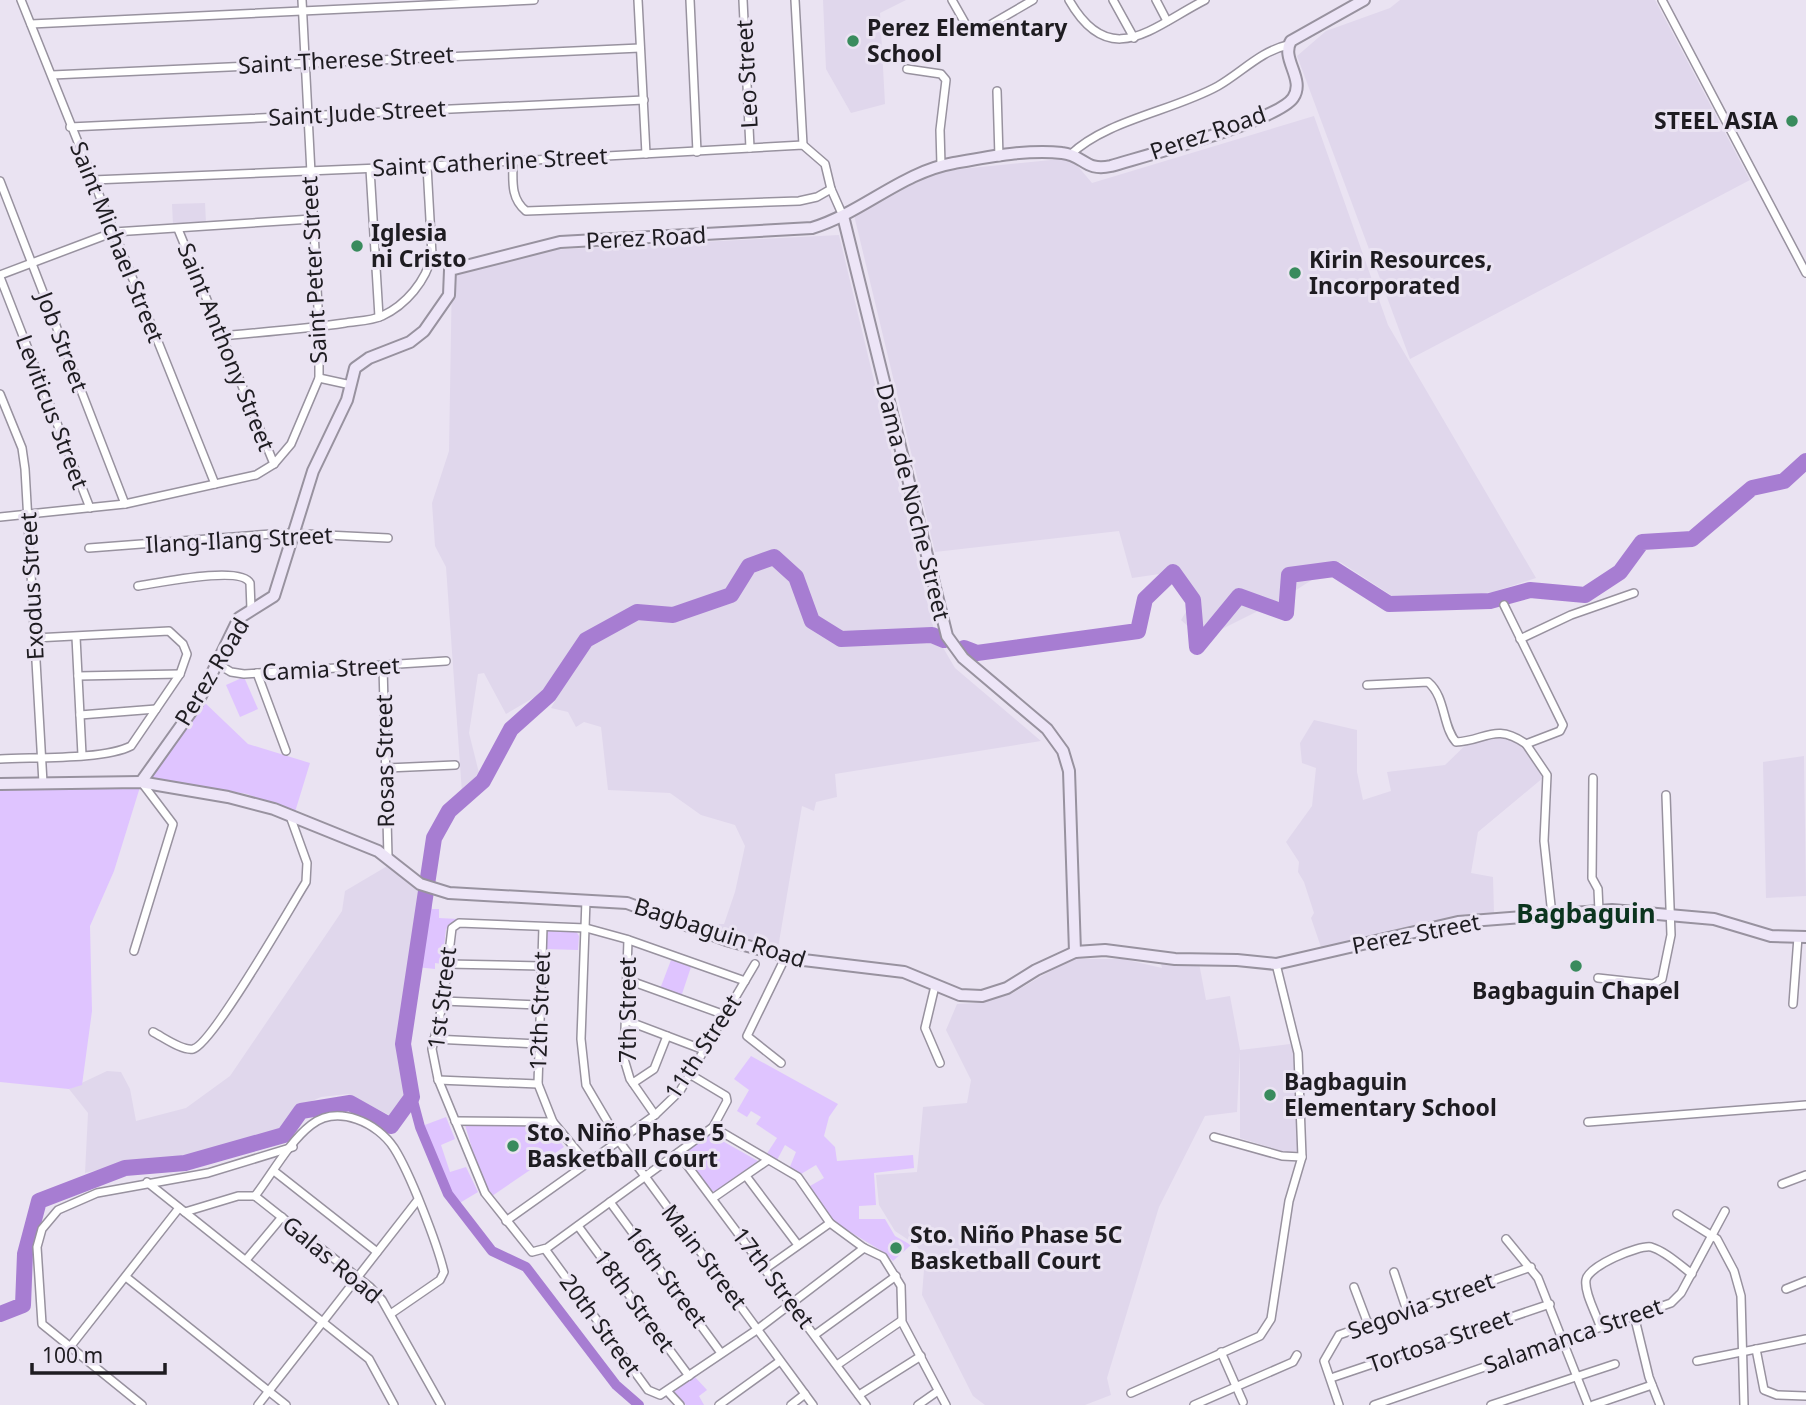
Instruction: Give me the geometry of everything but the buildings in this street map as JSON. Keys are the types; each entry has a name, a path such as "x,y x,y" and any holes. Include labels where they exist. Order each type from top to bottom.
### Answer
{"street":[{"name":"Saint Michael Street","path":"21,0 215,484"},
{"name":"Saint Peter Street","path":"274,464 291,444 319,378 319,327 303,61 302,0"},
{"path":"31,24 534,0"},
{"path":"638,0 646,154"},
{"path":"690,0 697,152"},
{"name":"Leo Street","path":"743,0 750,148"},
{"path":"795,0 803,145 825,164 831,189 843,216"},
{"path":"952,0 965,23 976,33 1018,4 1033,0"},
{"path":"1069,0 1083,20 1103,38 1135,38 1202,1"},
{"path":"1112,0 1135,38"},
{"path":"1156,0 1167,21"},
{"path":"1070,155 1097,136 1203,93 1265,53 1288,45 1299,34 1364,0"},
{"path":"1662,0 1806,273"},
{"name":"Perez Road","path":"141,782 198,702 239,618 274,596 313,471 359,363 410,342 424,331 449,295 450,270 461,265 560,242 794,231 843,216 910,178 941,165 1049,153 1070,155 1090,168 1111,166 1244,123 1280,108 1294,97 1297,90 1288,45"},
{"name":"Saint Therese Street","path":"52,75 303,61 640,48"},
{"path":"907,69 941,74 946,80 940,130 941,165"},
{"path":"997,91 999,157"},
{"name":"Saint Jude Street","path":"70,127 644,100"},
{"name":"Saint Catherine Street","path":"93,180 370,169 803,145"},
{"path":"513,161 513,195 526,211 799,201 817,197 831,189"},
{"path":"221,336 319,327 379,317 395,309 413,292 430,265 426,166"},
{"path":"370,169 379,317"},
{"name":"Job Street","path":"0,181 125,504"},
{"name":"Dama de Noche Street","path":"843,216 947,636 963,658 1047,729 1066,760 1076,952"},
{"path":"0,276 114,232 312,219"},
{"name":"Saint Anthony Street","path":"178,229 274,464"},
{"name":"Leviticus Street","path":"0,276 89,508"},
{"path":"319,378 351,385"},
{"name":"Exodus Street","path":"0,394 22,448 29,514 43,783"},
{"path":"0,517 125,504 256,475 274,464"},
{"name":"Ilang-Ilang Street","path":"89,548 293,533 388,538"},
{"path":"138,586 222,575 244,576 250,583 251,609"},
{"path":"1520,639 1571,615 1634,593"},
{"path":"1504,605 1563,725 1560,731 1526,744"},
{"path":"0,759 82,755 122,750 131,746 180,674 187,654 183,644 169,631 35,638"},
{"path":"76,637 82,755"},
{"name":"Camia Street","path":"218,664 231,672 257,673 446,661"},
{"name":"Rosas Street","path":"383,666 388,857"},
{"path":"257,673 286,751"},
{"path":"78,677 180,674"},
{"path":"1367,685 1428,682 1447,718 1450,735 1456,742 1499,733 1517,737 1526,744 1547,775 1544,841 1552,915"},
{"path":"80,715 156,709"},
{"path":"387,768 455,765"},
{"path":"1593,778 1592,878 1598,888 1599,911"},
{"path":"135,951 173,824 141,782"},
{"name":"Bagbaguin Road","path":"0,784 141,782 228,797 290,816 388,857 413,880 440,891 627,903 716,936 786,956 829,965 904,972 960,995 982,996 1007,988 1036,970 1076,952 1105,950 1175,959 1276,964"},
{"path":"1598,978 1659,983 1671,935 1666,795"},
{"path":"153,1032 188,1049 197,1048 212,1033 241,989 306,882 307,863 290,816"},
{"name":"Main Street","path":"586,900 582,1062 586,1085 619,1141 813,1405"},
{"name":"Perez Street","path":"1276,964 1458,922 1599,911 1714,919 1771,936 1802,937"},
{"name":"1st Street","path":"545,1249 532,1252 485,1193 438,1080 432,1049 443,1001 451,931 457,923 584,928 628,940 745,981"},
{"name":"12th Street","path":"542,927 538,1084 552,1122 587,1163"},
{"path":"1793,1004 1802,937"},
{"name":"7th Street","path":"628,940 624,1059 633,1083 655,1115"},
{"path":"781,1063 749,1041 747,1031 786,956"},
{"path":"447,964 541,966"},
{"name":"11th Street","path":"506,1221 655,1115 680,1091 755,964"},
{"path":"1131,1393 1261,1336 1270,1319 1289,1201 1302,1157 1298,1053 1276,964"},
{"path":"628,980 725,1015"},
{"path":"934,986 925,1028 940,1063"},
{"path":"443,1001 539,1005"},
{"path":"625,1020 705,1050"},
{"path":"633,1083 654,1069 667,1036"},
{"path":"434,1039 538,1044"},
{"path":"545,1249 713,1127 727,1101 726,1096 691,1075"},
{"path":"438,1080 538,1084"},
{"path":"1588,1122 1806,1105"},
{"path":"70,1347 182,1210 244,1195 255,1196 311,1125 320,1119 344,1116 356,1118 381,1133 394,1149 417,1201 444,1275 391,1313"},
{"path":"455,1121 552,1122"},
{"path":"713,1127 798,1177 830,1223 864,1248 883,1257 901,1286 901,1321 946,1405"},
{"path":"1214,1137 1282,1156 1302,1157"},
{"path":"142,1405 46,1328 40,1318 41,1293 36,1256 42,1229 58,1210 70,1203 147,1182 208,1173 293,1147"},
{"name":"17th Street","path":"678,1153 816,1334 866,1405"},
{"path":"713,1198 768,1160"},
{"path":"274,1171 377,1252"},
{"path":"1782,1184 1806,1175"},
{"path":"746,1176 798,1245"},
{"path":"147,1182 369,1359 394,1405"},
{"name":"Galas Road","path":"255,1196 370,1287 391,1313 441,1405"},
{"path":"258,1405 417,1201"},
{"name":"16th Street","path":"610,1202 721,1353"},
{"name":"Salamanca Street","path":"1374,1405 1676,1300 1725,1210"},
{"path":"1677,1214 1711,1235 1722,1246 1739,1285 1744,1405"},
{"path":"246,1260 282,1217"},
{"path":"765,1269 830,1223"},
{"name":"18th Street","path":"578,1226 689,1376"},
{"path":"1506,1239 1531,1268 1550,1304 1588,1405"},
{"path":"1600,1326 1586,1286 1588,1273 1595,1266 1645,1247 1658,1250 1692,1273"},
{"path":"664,1393 758,1329 864,1248"},
{"name":"20th Street","path":"545,1249 648,1390 664,1393 680,1405"},
{"name":"Segovia Street","path":"1331,1378 1324,1361 1339,1335 1531,1268"},
{"path":"1394,1272 1407,1311"},
{"path":"816,1334 896,1276"},
{"path":"126,1277 286,1405"},
{"path":"1786,1289 1806,1281"},
{"path":"1354,1287 1368,1324"},
{"name":"Tortosa Street","path":"1331,1378 1550,1304"},
{"path":"1634,1315 1652,1385 1660,1405"},
{"path":"837,1365 901,1321"},
{"path":"1697,1361 1806,1339"},
{"path":"1756,1349 1764,1391 1777,1395 1806,1396"},
{"path":"1221,1352 1243,1402"},
{"path":"1194,1405 1293,1362 1297,1355"},
{"path":"859,1395 921,1356"},
{"path":"719,1405 780,1361"},
{"path":"1492,1405 1615,1364"},
{"path":"1331,1378 1339,1405"},
{"path":"1593,1405 1652,1385"},
{"path":"918,1405 938,1391"},
{"path":"790,1405 805,1394"}],"shaded area":[{"name":"Perez Elementary School","path":"823,0 906,0 880,13 885,104 851,113 826,69"},
{"path":"1400,0 1655,0 1750,180 1410,359 1297,56 1326,31 1390,8"},
{"path":"1314,116 1388,325 1536,578 1493,592 1403,603 1340,562 1282,599 1202,639 1181,620 1193,600 1173,572 1132,578 1119,531 935,552 854,215 921,173 1071,158 1092,183"},
{"path":"205,203 206,223 173,224 172,204"},
{"path":"839,235 934,630 841,635 811,611 801,577 777,552 749,560 730,593 672,611 631,609 580,639 547,690 506,714 484,673 478,674 469,733 479,773 462,793 446,567 435,546 432,503 449,451 452,272 548,250"},
{"path":"778,565 790,576 806,620 819,635 852,643 938,639 955,668 1041,741 835,774 837,797 816,802 814,811 802,806 778,948 716,931 719,924 724,924 735,892 745,846 735,825 701,815 670,793 608,790 601,727 584,722 576,727 568,712 551,708 588,643 638,618 670,621 733,602 752,568"},
{"path":"244,677 258,709 240,717 226,685"},
{"path":"202,700 248,744 310,763 295,812 247,794 149,778"},
{"path":"1314,720 1357,730 1357,772 1363,800 1391,791 1387,772 1445,765 1475,736 1512,739 1527,750 1544,777 1478,832 1471,873 1493,877 1494,913 1322,950 1311,918 1314,913 1298,872 1299,862 1286,842 1312,806 1316,768 1302,763 1300,743"},
{"path":"1804,756 1806,896 1766,898 1763,762"},
{"path":"140,787 114,871 90,926 92,1011 82,1085 69,1089 0,1082 0,789"},
{"path":"389,865 410,885 422,891 397,1045 405,1099 393,1117 348,1094 321,1097 296,1108 277,1132 192,1156 140,1160 85,1173 88,1113 69,1089 107,1071 121,1072 130,1089 136,1121 186,1108 230,1076 342,911 345,891"},
{"path":"427,896 432,899 432,909 439,909 439,918 458,919 446,929 442,964 435,963 435,969 416,967"},
{"path":"546,930 576,931 579,936 578,950 545,949"},
{"path":"1071,959 1123,959 1162,968 1161,964 1199,963 1206,1000 1230,996 1240,1050 1290,1044 1297,1051 1302,1151 1285,1152 1240,1138 1240,1052 1237,1112 1205,1116 1159,1207 1107,1378 1111,1395 1085,1405 985,1405 973,1396 922,1295 925,1257 916,1245 895,1231 879,1205 876,1175 917,1172 923,1107 967,1103 971,1080 946,1030 957,1004 977,1003 1011,994"},
{"path":"671,960 691,967 681,997 660,989"},
{"path":"751,1056 838,1104 829,1117 824,1136 835,1147 837,1161 913,1155 914,1168 874,1173 876,1205 859,1206 859,1219 885,1219 895,1236 911,1245 893,1261 885,1253 832,1221 810,1186 824,1178 816,1165 801,1174 789,1169 796,1152 785,1145 777,1160 766,1155 777,1138 756,1124 761,1117 751,1111 747,1117 737,1111 749,1090 734,1079"},
{"path":"446,1117 455,1139 441,1145 450,1172 466,1167 478,1192 458,1204 449,1192 422,1126"},
{"path":"465,1125 548,1125 564,1147 492,1196 479,1172"},
{"path":"710,1134 758,1161 717,1192 711,1191 683,1154"},
{"path":"694,1376 707,1390 699,1396 704,1405 686,1405 674,1392"}],"waterway":[{"path":"964,648 977,653 1138,631 1145,599 1173,572 1193,600 1197,647 1239,596 1286,613 1289,575 1334,569 1389,604 1490,601 1530,590 1585,595 1620,572 1642,542 1692,539 1752,488 1784,481 1806,461"},
{"path":"0,1314 23,1305 25,1254 39,1201 125,1168 185,1163 284,1135 301,1111 350,1103 391,1126 412,1097 403,1044 434,838 449,811 483,781 511,729 549,695 586,640 637,612 673,615 731,595 749,566 774,557 796,577 812,621 841,639 932,635 944,640"},
{"path":"412,1097 420,1127 448,1194 492,1251 526,1267 616,1385 639,1405"}],"place":[{"name":"Perez Elementary School","path":"853,41"},
{"name":"STEEL ASIA","path":"1792,121"},
{"name":"Iglesia ni Cristo","path":"357,246"},
{"name":"Kirin Resources, Incorporated","path":"1295,273"},
{"name":"Bagbaguin Chapel","path":"1576,966"},
{"name":"Bagbaguin Elementary School","path":"1270,1095"},
{"name":"Sto. Niño Phase 5 Basketball Court","path":"513,1146"},
{"name":"Sto. Niño Phase 5C Basketball Court","path":"896,1248"}],"district":[{"name":"Bagbaguin","path":"1586,914"}]}
